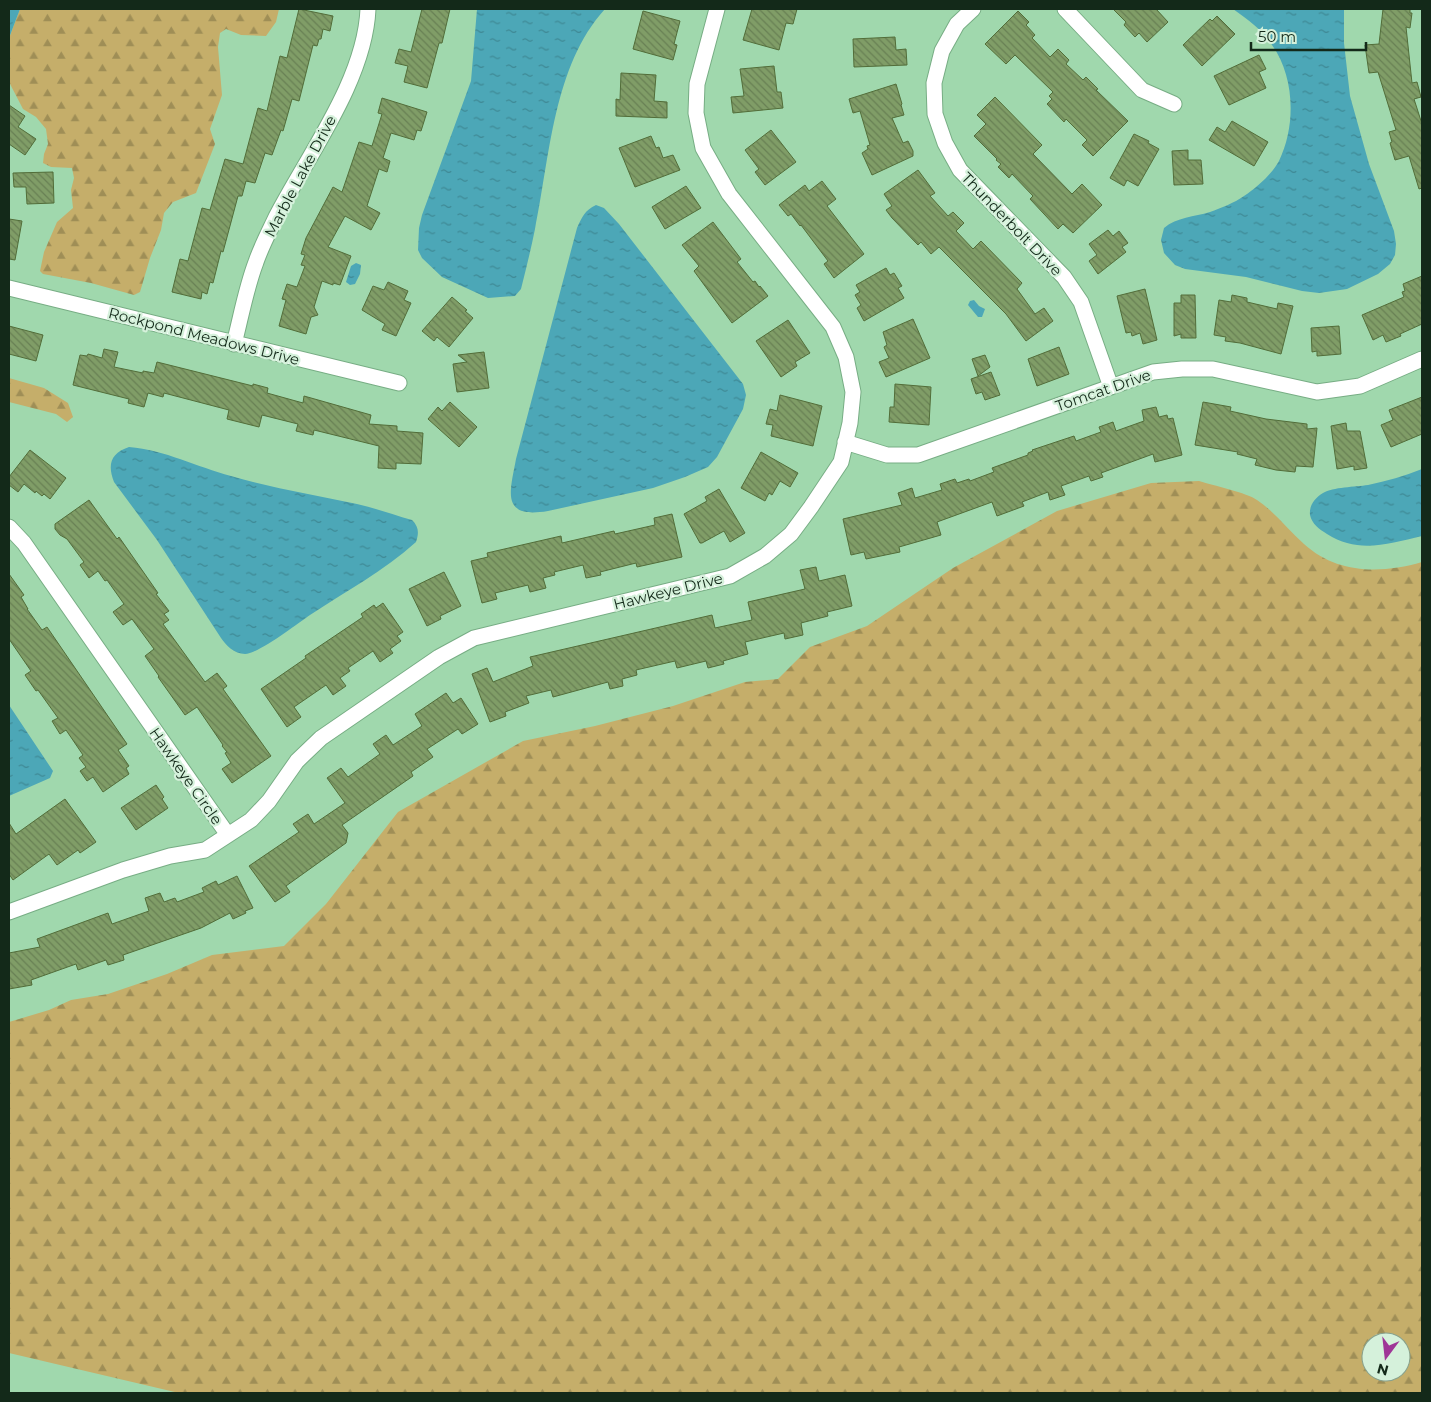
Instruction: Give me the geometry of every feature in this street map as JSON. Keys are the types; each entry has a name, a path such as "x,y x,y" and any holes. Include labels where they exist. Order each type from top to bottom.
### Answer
{"street":[{"name":"Marble Lake Drive","path":"234,344 256,262 276,218 340,102 363,42 368,9"},
{"name":"Hawkeye Drive","path":"228,835 251,820 269,801 297,761 320,738 439,657 474,638 730,576 765,556 792,534 841,462 850,423 853,392 846,357 833,326 729,194 703,148 696,113 697,84 717,9"},
{"name":"Thunderbolt Drive","path":"973,9 958,24 942,51 934,83 935,114 944,143 960,170 1064,277 1081,302 1111,386"},
{"path":"1065,9 1142,90 1174,104"},
{"name":"Rockpond Meadows Drive","path":"9,288 399,383"},
{"name":"Tomcat Drive","path":"846,442 887,455 918,455 1153,372 1182,369 1213,369 1318,392 1360,386 1422,359"},
{"name":"Hawkeye Circle","path":"9,527 24,543 228,835 205,850 170,856 123,870 9,912"}],"green space":[{"path":"20,9 279,9 276,22 266,36 241,35 226,29 220,33 218,47 222,95 210,129 215,144 196,193 173,202 164,213 161,230 140,292 134,295 91,283 43,274 40,271 44,252 57,222 73,208 71,190 74,178 72,168 51,167 43,163 48,144 46,129 36,117 23,109 9,82 9,38"},
{"path":"9,378 44,388 68,403 73,417 67,422 56,414 9,402"},
{"path":"1199,481 1252,497 1270,510 1304,544 1317,554 1331,561 1360,569 1391,568 1422,562 1422,1393 179,1393 9,1353 9,1022 49,1010 71,1000 108,994 167,974 212,955 284,946 326,904 398,812 523,741 595,726 673,706 745,682 778,679 810,647 867,626 953,568 1057,511 1151,483"}],"water":[{"path":"9,9 20,9 9,38"},
{"path":"477,9 605,9 588,32 574,57 564,85 556,113 530,252 521,289 515,296 488,298 442,277 422,258 418,250 419,228 422,215 471,81"},
{"path":"1233,9 1344,9 1344,43 1350,96 1369,164 1394,231 1396,244 1395,255 1390,264 1378,274 1347,289 1319,293 1302,291 1246,277 1185,269 1175,265 1164,253 1161,240 1164,228 1180,219 1219,209 1244,196 1259,185 1272,171 1285,147 1290,117 1290,102 1289,87 1280,58 1264,34"},
{"path":"596,205 604,208 619,224 743,384 746,395 743,409 717,457 708,467 653,488 548,511 522,511 515,507 511,492 516,459 577,228 584,214"},
{"path":"356,263 361,265 360,274 355,284 350,285 346,282 351,266"},
{"path":"974,300 985,309 982,317 978,317 968,305 970,301"},
{"path":"129,447 168,455 218,472 278,488 371,507 412,520 418,530 418,536 416,542 378,572 268,644 251,653 241,654 234,651 221,638 157,540 114,482 111,470 112,460 118,452"},
{"path":"1422,469 1422,536 1373,546 1362,546 1339,540 1324,532 1312,521 1310,508 1313,502 1327,491 1368,485"},
{"path":"9,705 53,771 50,778 9,796"}],"building":[{"path":"299,9 333,16 330,31 323,29 317,46 313,45 299,101 292,99 283,131 281,130 272,155 265,153 255,183 246,181 242,196 238,196 223,252 221,251 213,283 210,282 207,294 202,292 201,299 172,292 180,259 188,261 202,208 210,210 225,159 243,164 258,108 267,111 280,56 287,58"},
{"path":"422,9 450,9 442,43 439,43 427,88 404,82 408,66 395,63 399,49 411,52"},
{"path":"752,9 797,9 793,24 786,23 779,50 743,40"},
{"path":"1113,9 1156,9 1168,22 1147,42 1139,33 1135,37 1124,25 1126,22"},
{"path":"1383,9 1410,9 1410,13 1412,13 1410,28 1406,27 1412,83 1417,82 1421,97 1414,99 1422,124 1422,188 1419,189 1409,156 1395,160 1389,132 1396,130 1378,72 1369,73 1365,45 1379,44"},
{"path":"643,11 680,21 674,44 677,45 673,60 633,49"},
{"path":"1018,11 1029,22 1026,25 1035,35 1032,38 1050,57 1058,49 1069,60 1066,64 1083,80 1086,77 1098,89 1096,90 1128,121 1093,156 1082,145 1087,140 1066,119 1064,122 1047,104 1052,99 1049,96 1053,92 1015,55 1006,64 985,44"},
{"path":"1217,16 1235,34 1202,66 1183,45 1210,19 1212,21"},
{"path":"895,37 896,50 906,49 907,65 854,67 853,39"},
{"path":"1259,55 1266,69 1259,72 1266,88 1229,105 1214,76"},
{"path":"774,66 777,92 781,92 783,108 733,113 731,97 744,96 740,69"},
{"path":"621,73 656,75 654,101 667,102 667,118 616,116 616,99 620,100"},
{"path":"896,84 904,115 892,118 903,143 908,141 913,151 913,156 872,175 862,153 870,145 860,111 853,113 849,99"},
{"path":"995,97 1042,145 1033,154 1072,194 1082,184 1102,205 1073,233 1063,224 1058,229 1030,199 1033,196 1012,174 1009,178 998,167 1001,164 974,136 986,124 977,115"},
{"path":"382,98 427,112 421,131 417,130 414,140 391,133 383,158 390,161 387,172 379,169 367,206 380,213 371,230 345,216 328,247 351,256 340,285 333,283 333,285 322,281 314,307 318,315 311,317 306,334 279,326 286,300 282,299 287,284 297,287 305,266 301,265 305,255 301,254 306,238 333,187 342,192 359,142 372,146 382,114 378,113"},
{"path":"9,105 25,116 18,127 36,139 25,155 9,144"},
{"path":"1232,121 1268,142 1254,166 1209,140 1217,127 1225,132"},
{"path":"771,130 796,162 765,185 755,172 759,169 745,150"},
{"path":"1134,134 1149,141 1148,143 1159,149 1138,186 1127,180 1124,186 1110,178"},
{"path":"651,136 656,148 659,147 663,158 673,155 680,170 635,187 619,148"},
{"path":"1188,150 1188,160 1201,160 1203,184 1174,185 1172,151"},
{"path":"918,170 935,193 930,196 948,216 953,212 964,223 956,231 973,249 981,241 1022,283 1017,289 1035,314 1044,308 1053,321 1026,341 1006,314 939,247 931,254 921,242 918,245 892,218 886,210 892,206 884,194"},
{"path":"53,172 54,203 27,204 26,187 14,187 13,173"},
{"path":"822,181 836,199 827,206 864,254 834,278 824,264 828,261 801,225 791,214 788,216 779,205 805,185 809,191"},
{"path":"686,186 701,208 665,229 652,207"},
{"path":"9,219 22,221 15,260 9,259"},
{"path":"713,222 741,259 737,262 753,282 755,281 768,296 732,323 694,271 699,266 682,245"},
{"path":"1108,230 1113,236 1119,231 1128,243 1122,247 1126,252 1098,274 1089,261 1097,255 1089,244"},
{"path":"886,268 890,275 894,273 902,286 898,288 904,298 864,321 857,308 861,305 855,295 860,292 856,285"},
{"path":"1422,276 1422,324 1386,342 1383,335 1373,340 1362,315 1404,297 1402,292 1405,291 1403,284"},
{"path":"388,282 408,291 404,300 411,303 396,336 382,330 385,324 362,310 373,286 384,290"},
{"path":"1145,289 1157,340 1143,344 1140,333 1132,336 1131,332 1126,333 1117,296"},
{"path":"1181,295 1195,295 1196,338 1181,338 1181,334 1174,336 1174,303 1181,303"},
{"path":"1232,295 1247,298 1247,302 1277,309 1278,303 1293,306 1281,354 1225,341 1226,337 1214,335 1219,300 1231,302"},
{"path":"452,297 473,318 449,347 437,337 434,341 422,331"},
{"path":"913,319 930,358 886,377 879,362 889,358 884,347 887,345 883,332"},
{"path":"788,320 810,353 795,362 797,366 781,377 756,341"},
{"path":"9,326 43,335 36,361 9,354"},
{"path":"1339,326 1341,354 1317,356 1317,351 1312,352 1311,328"},
{"path":"1059,347 1069,374 1037,386 1028,359"},
{"path":"104,349 118,352 114,367 143,373 143,371 154,373 157,362 268,388 267,393 303,403 304,396 371,415 369,424 397,426 397,431 423,433 421,464 396,463 396,469 378,468 379,446 314,430 313,435 296,431 298,424 262,415 259,427 227,419 229,410 164,393 163,397 148,393 144,407 128,403 129,399 73,385 80,355 87,356 88,354 102,358"},
{"path":"484,352 489,388 457,392 453,364 467,362 458,355"},
{"path":"985,355 990,367 978,376 972,359"},
{"path":"991,372 1000,395 985,400 982,392 976,394 971,379"},
{"path":"895,384 931,387 929,425 889,422 890,407 894,407"},
{"path":"780,395 822,406 813,446 771,436 773,425 766,424 770,409 777,411"},
{"path":"1422,397 1422,434 1391,447 1381,425 1393,420 1389,410"},
{"path":"450,402 477,427 459,447 428,419 438,407 442,411"},
{"path":"1203,402 1231,407 1230,411 1266,419 1307,424 1307,429 1317,428 1313,467 1296,466 1295,472 1276,470 1255,465 1257,459 1237,454 1238,452 1195,445"},
{"path":"1156,407 1159,417 1167,415 1168,419 1173,418 1182,455 1155,462 1153,454 1101,473 1103,477 1091,481 1089,476 1061,486 1065,495 1050,500 1048,492 1022,502 1024,506 997,516 992,502 937,522 941,535 899,547 900,552 866,559 864,552 851,555 843,519 902,505 898,493 912,488 915,498 942,490 940,484 955,479 957,483 969,479 970,481 994,472 992,468 1028,455 1032,450 1074,436 1076,441 1101,432 1099,427 1113,422 1116,431 1144,421 1142,410"},
{"path":"1346,423 1347,431 1360,431 1367,468 1354,470 1354,466 1337,469 1331,426"},
{"path":"30,450 66,478 50,499 44,494 42,496 36,491 35,493 24,484 18,492 9,485 9,477"},
{"path":"761,452 798,473 790,487 780,481 772,495 769,493 765,501 741,488"},
{"path":"719,489 745,533 730,542 724,531 700,543 684,514 707,501 705,497"},
{"path":"89,500 117,539 119,537 169,611 164,614 169,620 163,624 205,682 217,673 227,686 223,689 271,756 232,783 222,769 231,763 225,753 227,752 197,707 185,715 145,656 154,649 132,619 123,625 113,612 124,604 98,571 89,578 80,565 84,562 67,539 55,529 55,524"},
{"path":"672,514 682,557 637,567 636,563 600,572 601,575 586,578 583,565 554,572 555,575 543,578 546,588 530,592 528,585 495,593 497,599 482,603 471,561 488,557 487,553 561,536 562,543 614,531 615,534 655,525 654,518"},
{"path":"816,567 819,581 845,575 852,606 827,612 828,616 801,623 803,635 785,639 784,633 745,642 748,654 723,661 724,664 708,668 706,661 677,668 675,661 636,670 637,675 622,679 623,686 610,689 608,682 553,697 551,690 526,696 529,703 505,712 506,716 490,722 472,674 487,668 493,682 533,666 530,657 712,615 715,628 752,620 748,602 805,589 800,570"},
{"path":"444,572 461,606 440,616 441,619 427,626 409,589"},
{"path":"9,574 24,595 21,597 27,609 42,630 47,627 127,744 118,750 129,766 126,768 129,774 103,792 93,777 87,781 80,771 86,767 79,758 83,755 66,730 60,734 52,721 58,718 25,675 31,671 9,639"},
{"path":"383,603 403,632 397,636 401,641 390,649 393,653 380,662 373,651 348,668 350,671 340,678 346,686 333,695 326,685 294,707 301,717 287,727 261,689 306,658 305,656 363,617 361,614 374,605 376,608"},
{"path":"446,693 453,703 461,698 478,724 462,734 458,729 427,749 433,757 411,772 413,776 342,825 348,833 346,843 286,886 290,892 275,902 249,866 299,832 293,824 308,814 314,824 345,803 327,778 341,768 348,777 380,754 373,744 386,735 393,745 422,726 415,714"},
{"path":"156,785 164,797 162,799 168,808 136,830 121,808"},
{"path":"65,799 96,842 80,853 78,850 57,865 49,854 13,880 9,874 9,823 16,834"},
{"path":"237,876 253,908 245,911 246,913 233,919 230,913 201,928 123,955 124,960 108,965 106,960 78,970 76,964 31,980 32,985 9,989 9,953 40,947 37,939 108,913 112,924 149,911 145,898 160,893 164,902 175,898 177,902 204,892 202,888 216,881 218,885"}]}
